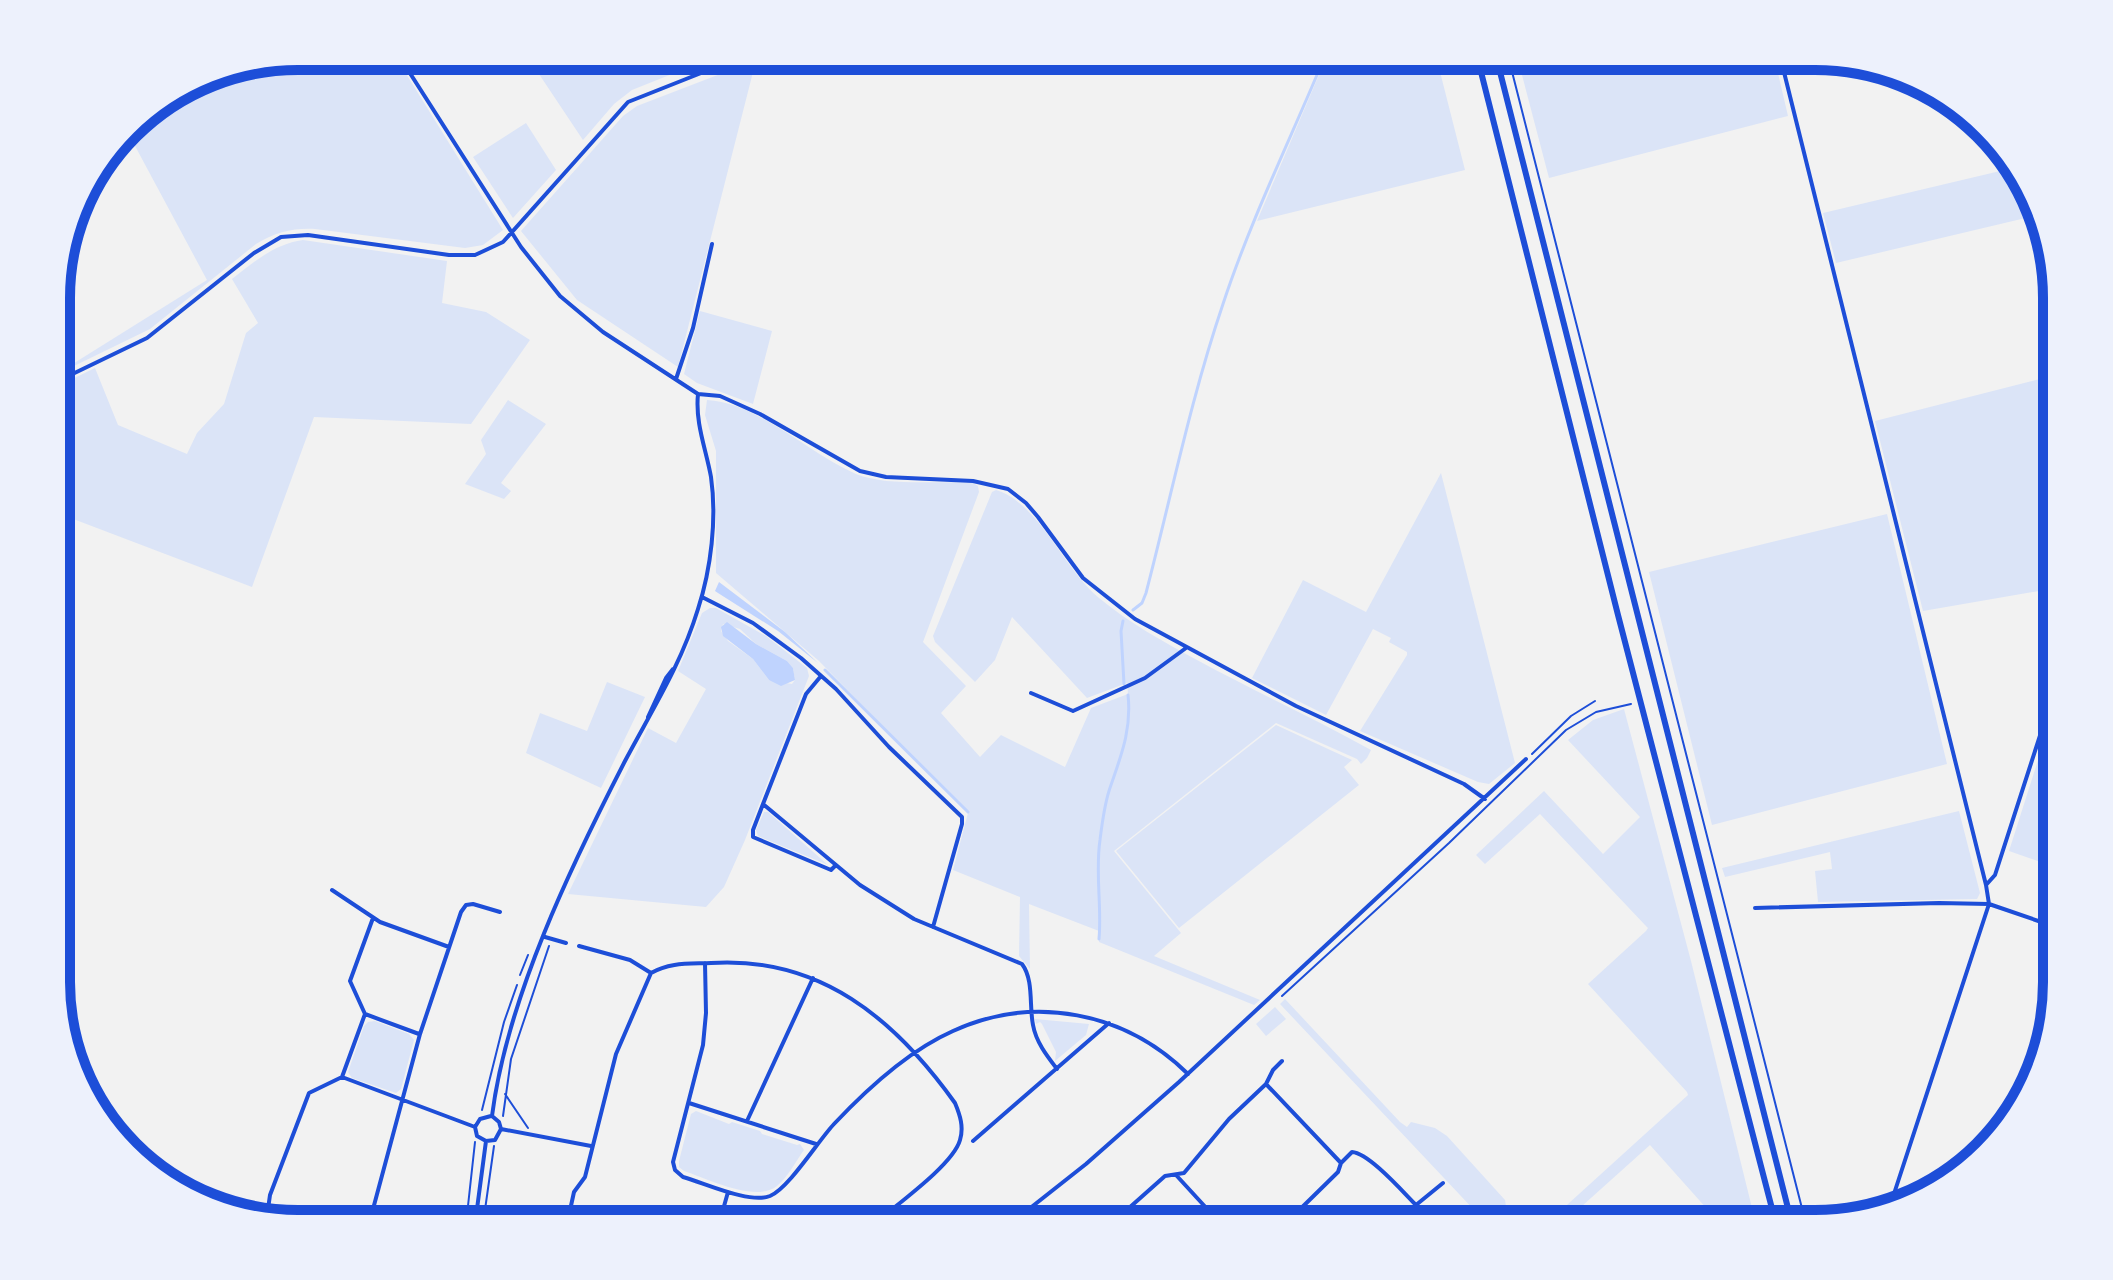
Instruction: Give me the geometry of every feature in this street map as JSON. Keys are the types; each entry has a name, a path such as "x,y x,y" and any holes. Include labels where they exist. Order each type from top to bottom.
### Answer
{"main road":[{"path":"1481,70 1772,1210"},
{"path":"1500,70 1788,1210"}],"street":[{"path":"408,70 538,270 575,311 603,332 698,394 720,396 760,414 869,474 973,481 1008,489 1026,503 1090,586 1135,619 1349,732 1453,778 1485,799"},
{"path":"70,375 147,338 264,246 281,237 308,235 449,255 475,255 503,242 628,102 706,70"},
{"path":"1783,70 1989,904 1893,1196"},
{"path":"676,379 693,328 712,244"},
{"path":"492,1116 515,1017 544,936 602,807 671,681 702,597 713,505 708,462 696,417 698,394"},
{"path":"702,597 772,635 821,676 962,817 933,927"},
{"path":"1031,693 1073,711 1145,678 1186,648"},
{"path":"821,676 806,694 753,830 753,837 831,870 836,865"},
{"path":"1986,885 1995,875 2043,726"},
{"path":"1028,1210 1086,1164 1188,1074 1526,759"},
{"path":"763,804 860,885 914,919 1022,964 1028,974 1033,1024 1041,1048 1057,1069"},
{"path":"332,890 373,918 449,947"},
{"path":"1755,908 1989,904 2043,923"},
{"path":"373,1210 420,1034 466,905 500,912"},
{"path":"268,1208 309,1093 342,1077 365,1014 350,981 373,918"},
{"path":"544,936 566,943"},
{"path":"579,946 630,960 651,973"},
{"path":"705,963 703,1045 674,1156 675,1170 683,1177 757,1198 775,1193 787,1183 816,1144 868,1091 915,1055 950,1032 998,1016 1031,1011 1064,1012 1109,1023 1148,1042 1188,1074"},
{"path":"570,1210 572,1198 585,1177 616,1054 651,973 670,965 705,963 769,965 813,978 840,991 874,1013 955,1103 961,1126 960,1141 945,1164 891,1210"},
{"path":"747,1121 813,978"},
{"path":"365,1014 420,1034"},
{"path":"973,1141 1109,1023"},
{"path":"1127,1210 1165,1176 1184,1173 1229,1119 1266,1084 1282,1061"},
{"path":"342,1077 475,1127"},
{"path":"1266,1084 1341,1163"},
{"path":"689,1103 816,1144"},
{"path":"492,1116 503,1130 495,1140 486,1141 477,1136 475,1127 482,1117 492,1116"},
{"path":"503,1130 591,1146"},
{"path":"477,1210 486,1141"},
{"path":"1299,1210 1338,1172 1341,1163 1352,1152 1363,1155 1385,1173 1416,1205 1443,1183"},
{"path":"1176,1174 1208,1210"},
{"path":"723,1210 728,1191"}],"path":[{"path":"1512,70 1802,1210"},
{"path":"1526,759 1571,716 1595,701"},
{"path":"1286,993 1566,730 1596,712 1631,704"},
{"path":"503,1130 504,1093 518,1033 551,939"},
{"path":"504,1093 528,1128"},
{"path":"485,1210 491,1159 497,1144"}],"shaded area":[{"path":"298,70 404,70 503,230 483,245 465,248 315,229 278,234 256,244 150,329 72,367 207,280 133,142 159,117 184,101 211,87 254,74"},
{"path":"536,70 682,70 632,90 614,104 583,140"},
{"path":"731,70 753,70 678,367 577,300 521,231 623,116 637,106"},
{"path":"1321,70 1440,70 1465,170 1257,221"},
{"path":"1521,70 1777,70 1788,116 1549,178"},
{"path":"526,123 556,170 513,218 473,157"},
{"path":"2004,170 2028,217 1836,263 1823,213"},
{"path":"303,240 447,261 442,303 486,312 530,340 471,424 314,417 252,587 70,518 70,380 95,368 118,425 187,454 197,433 224,404 246,333 258,323 232,279 256,260"},
{"path":"700,311 772,331 753,404 697,383 684,374"},
{"path":"2043,378 2043,590 1923,611 1875,421"},
{"path":"508,400 546,424 501,483 511,491 504,499 465,484 486,454 481,440"},
{"path":"707,400 726,403 765,419 856,474 883,480 973,483 978,486 979,492 923,642 966,686 941,713 980,757 1001,735 1065,767 1091,708 1128,694 1127,683 1087,698 1012,617 995,660 975,682 935,642 933,636 992,492 996,490 1025,508 1086,585 1122,616 1197,660 1371,750 1361,764 1357,759 1276,723 1114,851 1181,933 1154,956 1260,1000 1254,1005 1099,942 1099,931 1029,904 1030,969 1019,956 1020,897 953,870 968,813 819,661 716,573 716,451 705,415"},
{"path":"1441,473 1515,763 1489,784 1360,731 1407,655 1407,652 1389,642 1391,638 1373,629 1326,715 1252,678 1303,580 1366,612"},
{"path":"1887,514 1947,764 1712,825 1649,572"},
{"path":"716,608 766,636 807,668 809,676 724,887 706,907 568,894 648,728 676,743 706,689 678,671 702,613","holes":["723,624 740,629 756,644 787,661 793,668 795,680 792,684 769,680 753,659 728,641 721,631"]},
{"path":"607,682 645,697 601,788 526,753 540,713 587,731"},
{"path":"1624,709 1753,1210 1708,1210 1650,1145 1578,1210 1561,1210 1688,1095 1588,984 1648,928 1540,814 1485,864 1476,855 1544,791 1603,854 1640,817 1568,740 1593,720"},
{"path":"1276,725 1352,760 1344,767 1359,785 1179,928 1116,851"},
{"path":"2043,745 2043,863 2009,851"},
{"path":"1959,811 1980,893 1977,899 1818,902 1815,871 1832,869 1830,852 1725,877 1722,868"},
{"path":"764,812 768,812 828,865 758,836 756,830"},
{"path":"1285,999 1400,1122 1407,1127 1411,1122 1435,1128 1447,1136 1505,1200 1504,1210 1474,1210 1280,1004"},
{"path":"1275,1007 1286,1019 1266,1036 1256,1024"},
{"path":"1035,1019 1089,1024 1086,1035 1055,1061 1056,1052 1042,1024 1036,1024"},
{"path":"375,1021 409,1034 414,1040 401,1089 396,1093 352,1078 348,1072 364,1026"},
{"path":"696,1111 729,1124 732,1122 800,1144 804,1150 785,1178 768,1191 745,1191 718,1184 679,1167 691,1114"}],"water":[{"path":"719,582 785,632 818,663 778,631 715,591"},
{"path":"727,622 756,644 787,661 793,668 795,680 781,686 769,680 753,659 723,636 721,627"}],"waterway":[{"path":"1133,610 1142,603 1146,593 1191,411 1234,272 1319,70"},
{"path":"1123,621 1124,684"},
{"path":"825,670 968,812"},
{"path":"1099,939 1100,840 1107,797 1127,732 1128,695"}]}
